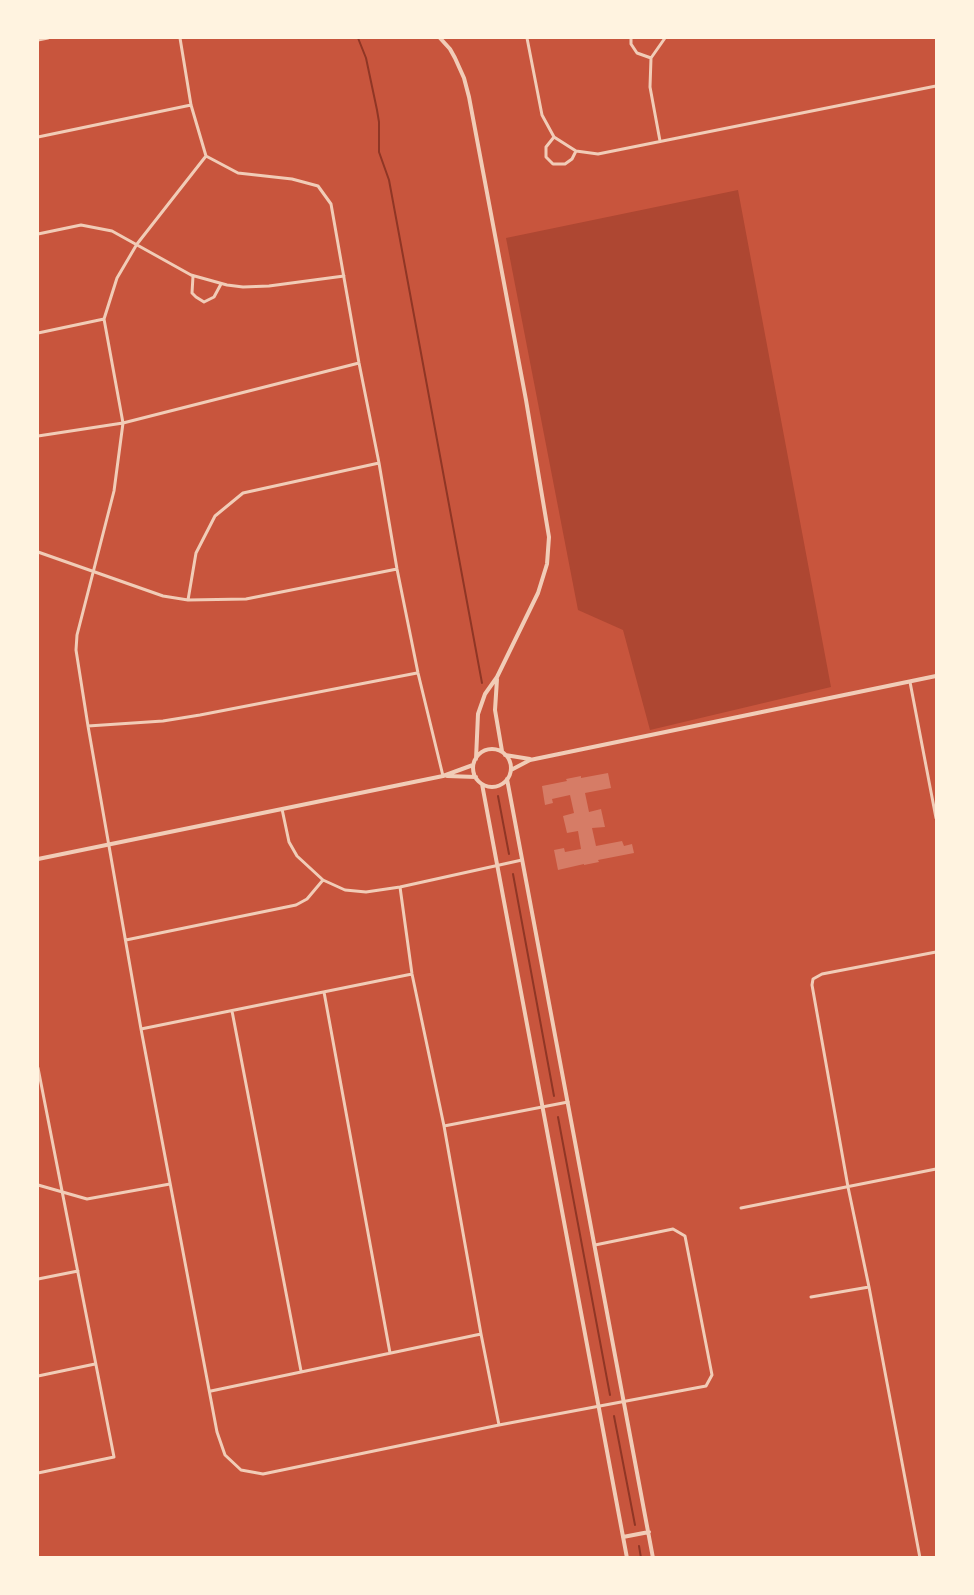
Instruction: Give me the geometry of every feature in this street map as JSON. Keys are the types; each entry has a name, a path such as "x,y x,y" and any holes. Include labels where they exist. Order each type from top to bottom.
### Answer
{"street":[{"path":"38,40 48,38"},
{"path":"180,38 191,105 206,156 238,173 292,179 318,186 331,204 397,568 418,673 443,776"},
{"path":"440,38 455,58 470,97 549,537 547,564 538,593 497,677 485,694 478,714 476,759"},
{"path":"527,38 542,115 554,137 576,151 598,154 936,86"},
{"path":"631,38 631,44 637,52 651,58"},
{"path":"660,142 650,87 651,58 665,38"},
{"path":"38,137 191,105"},
{"path":"554,137 546,147 546,157 553,164 565,164 572,159 576,151"},
{"path":"206,156 137,244 117,278 104,319 123,423 114,491 77,635 76,650 141,1029 217,1432 225,1455 242,1470 263,1474 284,1471 500,1425 706,1386 711,1375 685,1236 673,1229 595,1245"},
{"path":"38,234 81,225 112,231 193,275 221,284 243,287 269,286 344,276"},
{"path":"193,275 192,293 204,302 214,297 221,284"},
{"path":"38,333 104,319"},
{"path":"38,436 123,423 359,363"},
{"path":"188,600 196,553 215,516 243,493 379,463"},
{"path":"38,552 163,596 188,600 246,599 397,568"},
{"path":"88,726 163,721 418,673"},
{"path":"511,770 530,760 936,676"},
{"path":"482,784 493,786 503,783 511,770 510,761 504,753 495,710 497,677"},
{"path":"910,682 936,818"},
{"path":"530,760 497,750 487,750 476,759 473,765 476,777 482,784 498,865 627,1557"},
{"path":"38,859 443,776 473,765"},
{"path":"443,776 476,777"},
{"path":"507,779 653,1557"},
{"path":"282,809 289,842 297,856 323,880 354,891 366,892 400,887 522,860"},
{"path":"126,940 296,905 307,899 323,880"},
{"path":"400,887 412,974 444,1126 481,1334 500,1425"},
{"path":"920,1557 812,985 813,979 822,974 936,952"},
{"path":"141,1029 412,974"},
{"path":"324,992 390,1353"},
{"path":"232,1011 301,1371"},
{"path":"38,1068 114,1457 38,1473"},
{"path":"444,1126 568,1102"},
{"path":"741,1208 936,1169"},
{"path":"38,1185 87,1199 170,1184"},
{"path":"38,1279 78,1271"},
{"path":"811,1297 869,1287"},
{"path":"211,1391 481,1334"},
{"path":"38,1376 95,1364"},
{"path":"623,1537 649,1532"}],"shaded area":[{"path":"738,190 831,687 650,730 623,630 578,610 506,238"}],"building":[{"path":"608,773 611,788 585,793 589,812 601,809 605,827 592,828 596,846 622,841 624,846 632,844 634,853 558,870 554,850 564,848 565,852 581,849 578,831 567,833 563,816 574,813 570,795 552,799 553,803 545,805 542,786 581,776 581,778"}],"waterway":[{"path":"358,38 366,58 377,110 379,152 389,180 482,683"},
{"path":"498,796 509,854"},
{"path":"513,874 554,1096"},
{"path":"558,1117 610,1395"},
{"path":"614,1416 635,1525"},
{"path":"639,1546 641,1558"}]}
